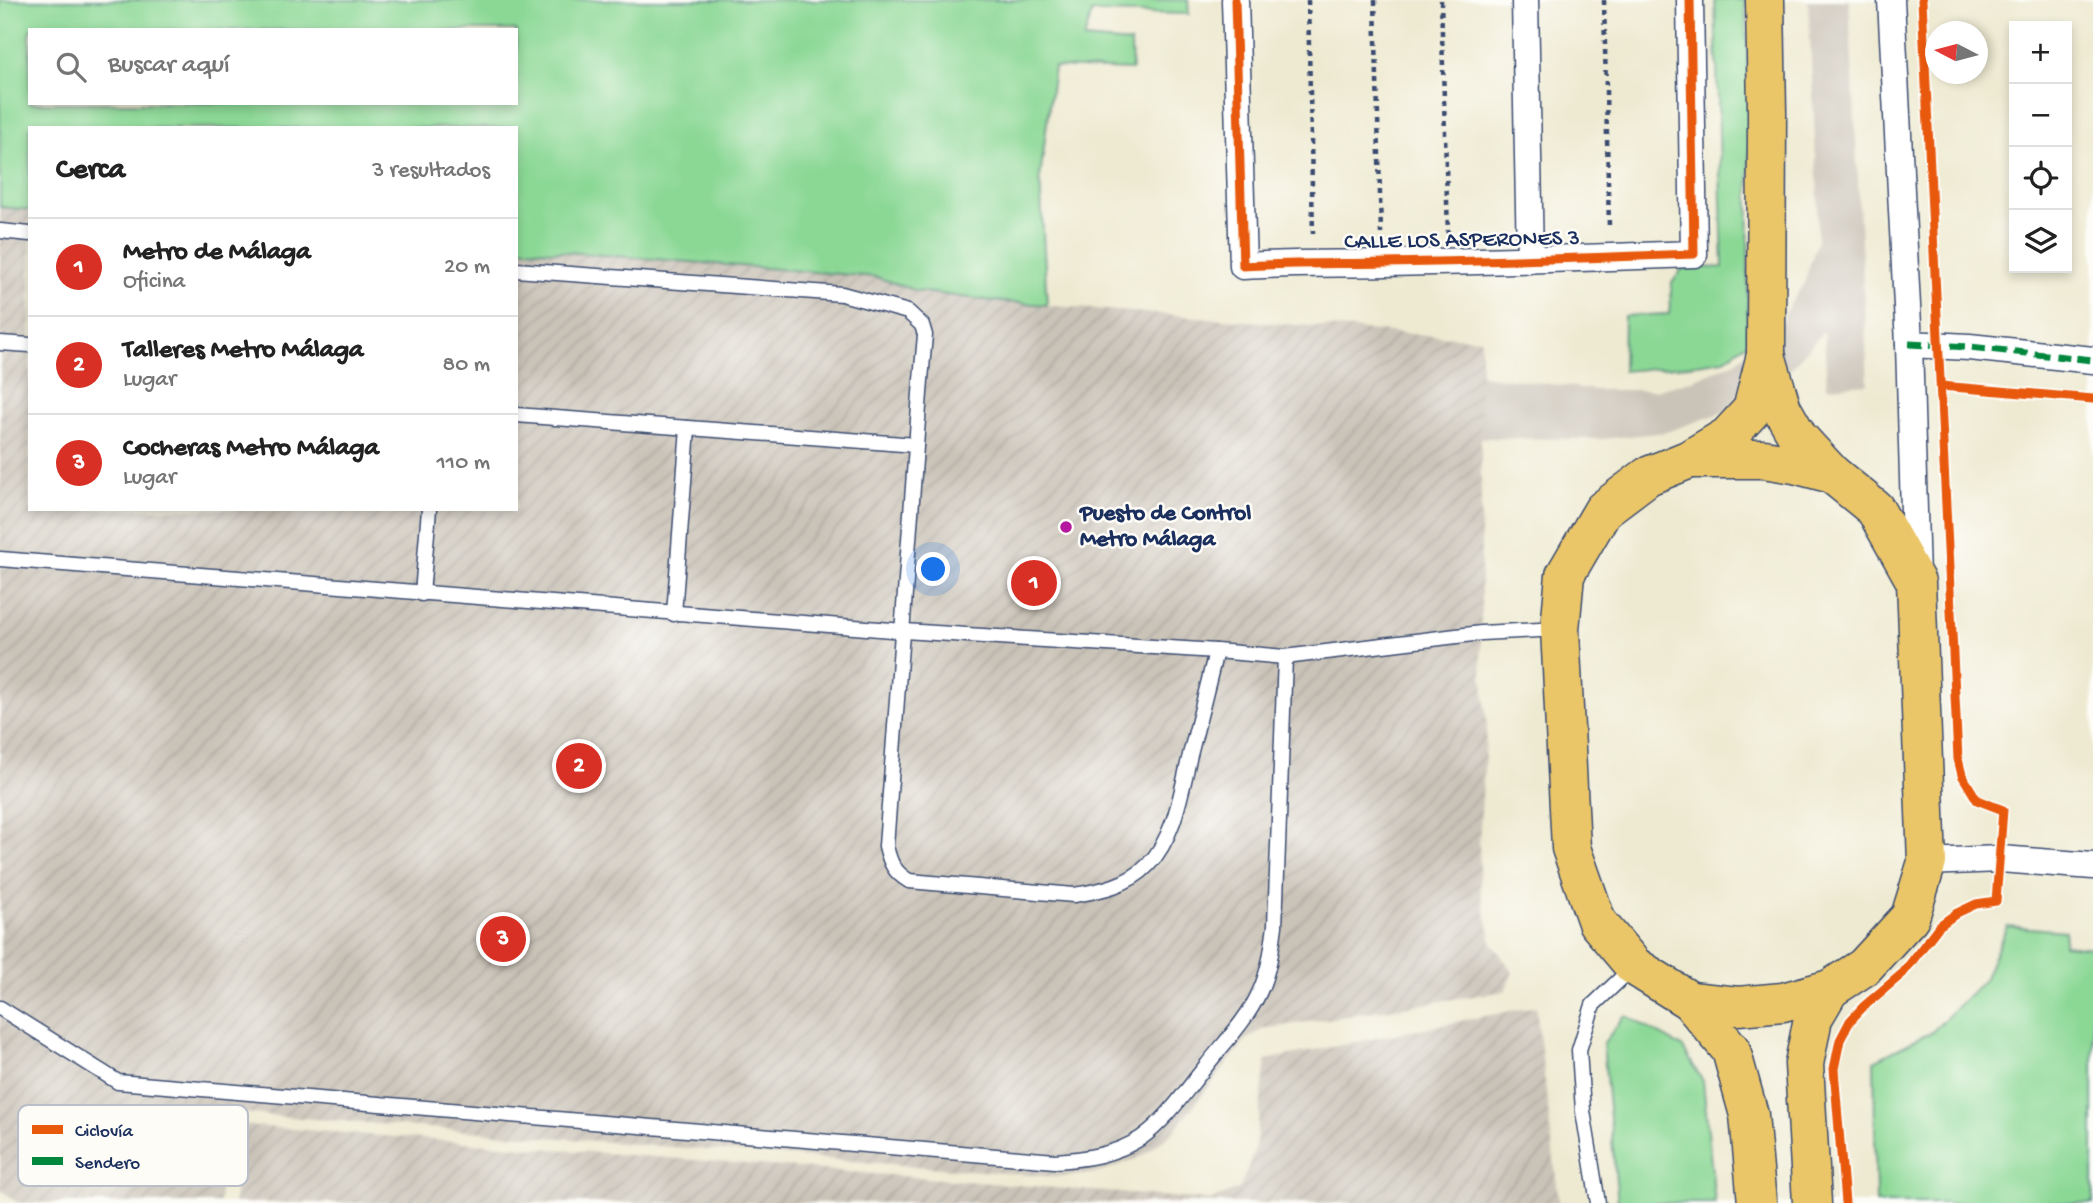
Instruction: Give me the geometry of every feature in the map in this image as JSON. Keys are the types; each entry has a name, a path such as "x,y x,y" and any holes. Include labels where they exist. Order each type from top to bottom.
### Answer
{"main road":[{"path":"1757,1203 1749,1115 1731,1050 1690,1001 1634,966 1597,922 1571,848 1560,629 1565,575 1603,510 1648,476 1689,459 1728,436 1752,411 1766,355 1765,0"},
{"path":"1690,1001 1738,1006 1783,1002 1830,989 1864,967 1910,917 1927,862 1916,582 1875,509 1832,474 1798,437 1782,409 1766,355"},
{"path":"1689,459 1764,459 1832,474"},
{"path":"1812,1203 1804,1064 1813,1018 1830,989"}],"street":[{"name":"CALLE LOS ASPERONES 3","path":"1235,0 1243,266 1314,262 1530,260 1694,254 1690,0"},
{"path":"1525,0 1530,260"},
{"path":"1891,0 1909,344 1916,582"},
{"path":"1909,344 1969,347 2093,360"},
{"path":"1927,862 2000,859 2093,866"}],"lane":[{"path":"0,232 28,234"},
{"path":"518,270 842,294 908,312 922,325 925,335 886,846 896,874 908,881 1074,895 1099,891 1124,881 1147,866 1163,844 1175,816 1216,650"},
{"path":"0,343 28,345"},
{"path":"518,415 916,445"},
{"path":"674,614 688,428"},
{"path":"422,594 429,511"},
{"path":"0,559 674,614 1216,650 1285,657 1481,633 1560,629"},
{"path":"0,1008 118,1082 1055,1161 1088,1158 1118,1150 1142,1137 1165,1117 1246,1016 1259,994 1271,959 1275,926 1285,657"},
{"path":"1598,1203 1583,1111 1579,1050 1592,1005 1634,966"}],"path":[{"path":"1308,0 1314,262"},
{"path":"1375,0 1382,263"},
{"path":"1441,0 1449,261"},
{"path":"1604,0 1610,257"}],"shaded area":[{"path":"1808,0 1849,0 1868,384 1827,387 1824,331 1787,373 1738,407 1666,432 1602,439 1480,438 1480,375 1595,390 1656,390 1693,380 1736,362 1784,321 1785,312 1804,283 1817,242 1818,197"},
{"path":"0,207 28,210 28,511 518,511 518,248 876,277 917,291 992,301 1481,339 1481,660 1487,724 1479,842 1480,889 1492,943 1513,972 1505,991 1263,1029 1247,1039 1173,1132 1142,1156 1099,1173 1055,1177 248,1114 248,1105 18,1105 18,1186 220,1186 219,1203 17,1203 0,1189"},
{"path":"1536,1006 1559,1203 234,1203 236,1186 248,1186 248,1126 1212,1200 1240,1188 1255,1148 1266,1060"}],"green space":[{"path":"0,0 1188,0 1189,14 1092,12 1084,39 1131,43 1132,70 1054,67 1040,178 1047,305 917,291 876,277 518,248 518,126 28,126 28,210 0,207"},
{"path":"1715,0 1745,0 1750,112 1747,343 1723,360 1623,371 1624,316 1669,314 1672,283 1682,269 1723,267"},
{"path":"2007,926 2065,931 2064,945 2093,948 2093,1203 1876,1203 1874,1061 1933,1031 1984,980"},
{"path":"1625,1015 1682,1047 1703,1081 1715,1203 1618,1203 1603,1044"}],"marked path":[{"path":"1909,344 1969,347 2093,360"}],"cycle path":[{"path":"1235,0 1243,266 1694,254 1690,0"},
{"path":"1845,1203 1834,1069 1840,1040 1850,1021 1903,973 1939,926 1976,904 1996,901 2003,810 1977,800 1962,775 1958,759 1922,0"},
{"path":"1941,386 2093,399"}],"place":[{"name":"Puesto de Control Metro Málaga","path":"1066,527"},
{"name":"Metro de Málaga","path":"1034,583"},
{"name":"Talleres Metro Málaga","path":"579,766"},
{"name":"Cocheras Metro Málaga","path":"503,939"}]}
